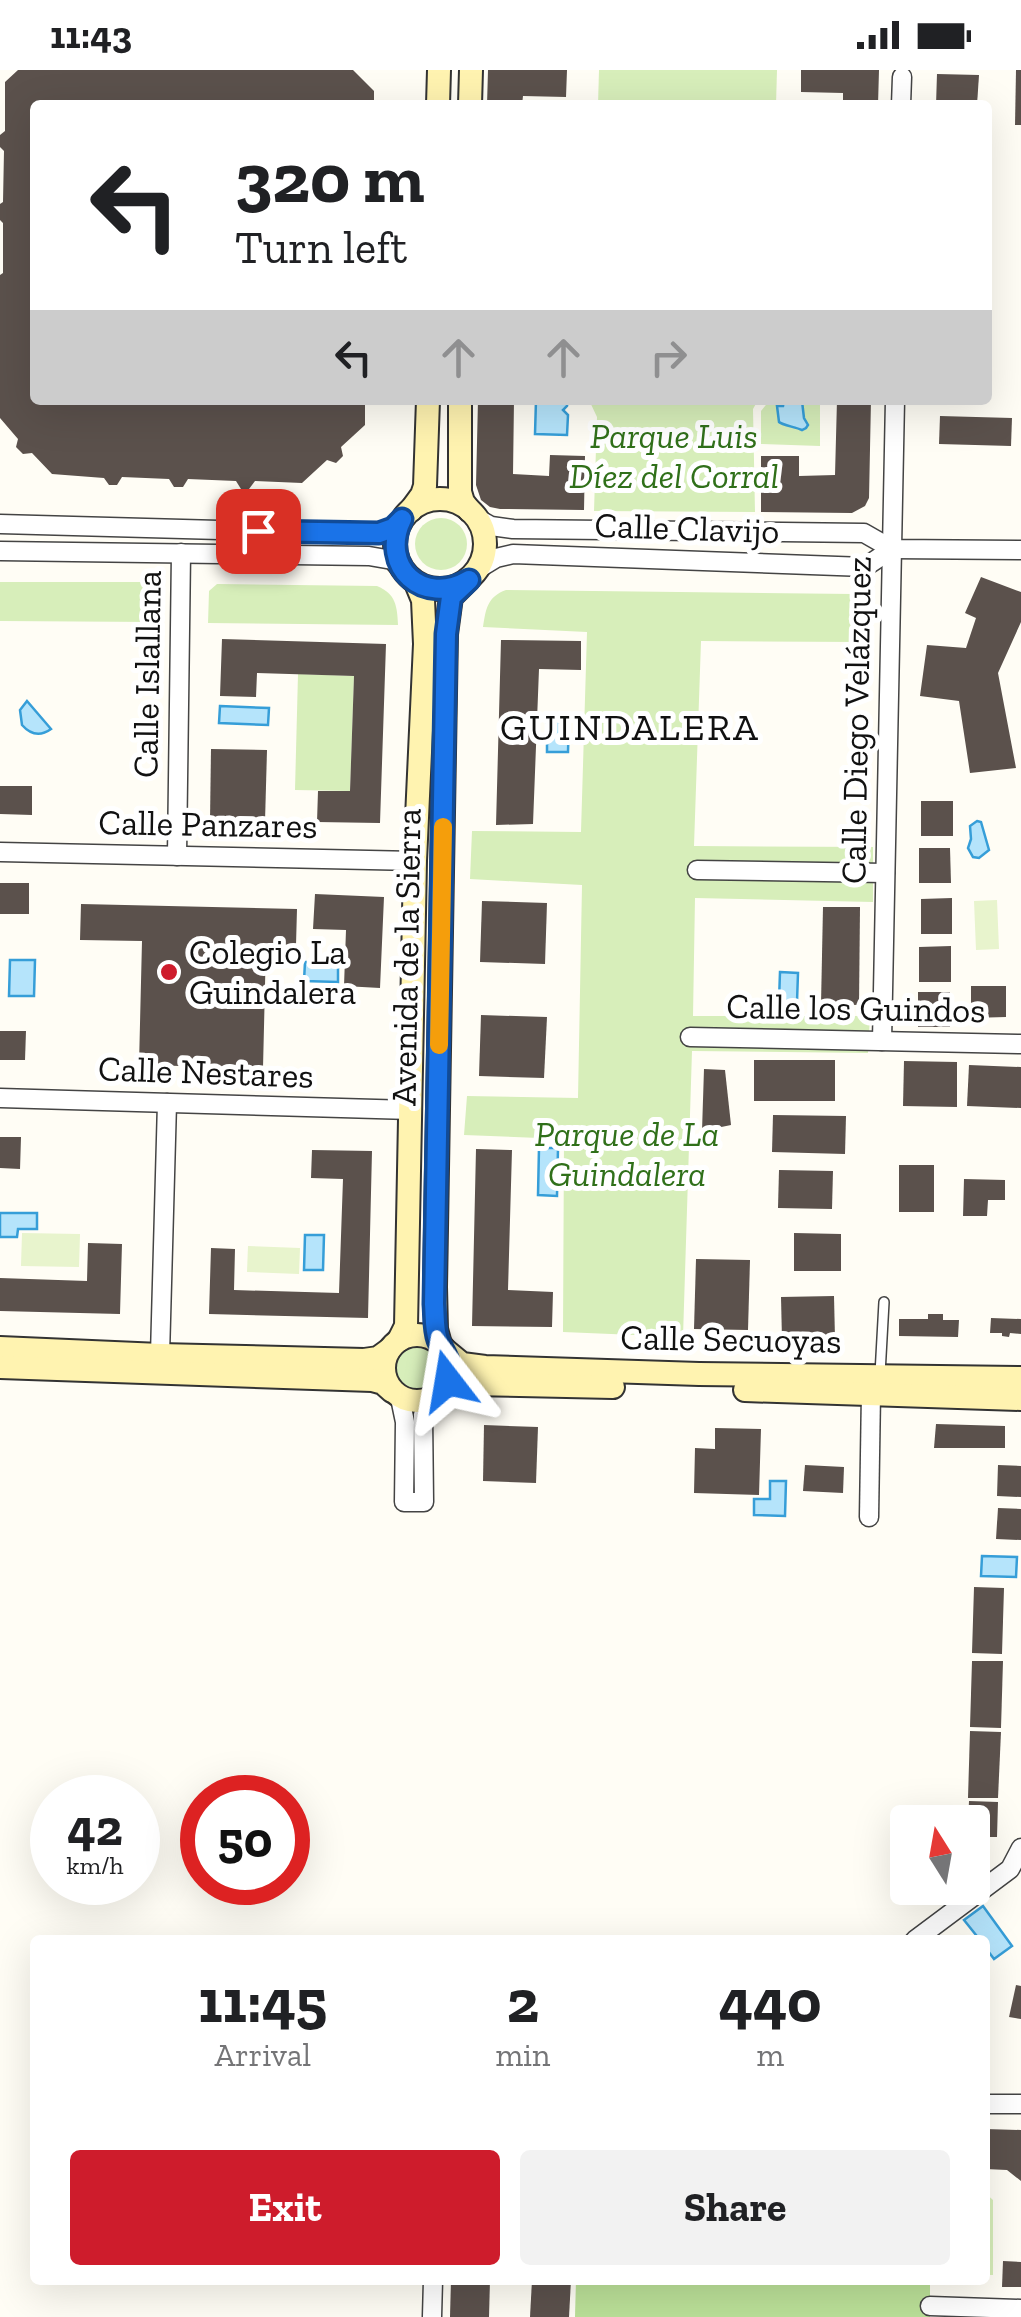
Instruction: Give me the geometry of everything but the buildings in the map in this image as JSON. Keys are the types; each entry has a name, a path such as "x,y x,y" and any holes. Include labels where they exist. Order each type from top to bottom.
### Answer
{"main road":[{"path":"438,100 439,70"},
{"path":"470,100 471,70"},
{"path":"428,405 422,495 396,532 395,545 397,558 410,577 429,588 443,590 457,587 474,574 484,557 486,543 483,530 460,492 460,405"},
{"path":"407,514 434,500 460,504 473,514"},
{"name":"Avenida de la Sierra","path":"442,1347 436,1329 434,1287 446,634 451,597 474,574"},
{"name":"Avenida de la Sierra","path":"394,1345 406,1326 415,861 425,644 423,600 410,577"},
{"path":"0,1348 364,1360 378,1358 394,1345 420,1335 442,1347 451,1371 438,1394 422,1402 411,1402 372,1380 0,1367"},
{"path":"394,1345 384,1370 386,1382 396,1394"},
{"name":"Calle Secuoyas","path":"442,1347 462,1364 485,1367 699,1374 1021,1399"},
{"name":"Calle Secuoyas","path":"438,1394 468,1384 876,1385 1021,1378"}],"street":[{"path":"901,100 902,77"},
{"name":"Calle Diego Velázquez","path":"882,1041 895,405"},
{"path":"0,524 369,534 393,528 407,514"},
{"name":"Calle Clavijo","path":"473,514 491,526 513,529 864,534 892,549 1021,550"},
{"name":"Calle Clavijo","path":"474,574 496,558 513,554 865,566 892,549"},
{"path":"0,551 370,556 392,560 410,577"},
{"name":"Calle Islallana","path":"177,856 181,553"},
{"name":"Calle Panzares","path":"0,852 415,861"},
{"path":"697,870 886,872"},
{"name":"Calle los Guindos","path":"690,1037 1021,1044"},
{"name":"Calle Nestares","path":"0,1098 411,1110"},
{"path":"160,1355 167,1103"},
{"path":"869,1518 876,1385"},
{"path":"396,1394 405,1416 404,1502 424,1502 423,1416 438,1394"},
{"path":"922,1935 1010,1869 1021,1848"},
{"path":"990,2104 1019,2103"},
{"path":"432,2317 433,2285"},
{"path":"930,2306 1021,2309"}],"lane":[{"path":"876,1385 884,1302"}],"green space":[{"path":"599,70 777,70 776,100 598,100"},
{"name":"Parque Luis Díez del Corral","path":"591,405 755,405 755,512 594,511 597,417"},
{"path":"766,405 820,405 820,446 761,444 761,411"},
{"path":"441,518 460,525 467,544 460,563 441,570 422,563 415,544 422,525"},
{"path":"0,582 147,582 153,591 153,622 0,621"},
{"path":"217,584 377,586 394,601 398,625 208,623 209,591"},
{"name":"Parque de La Guindalera","path":"506,590 853,594 862,605 861,642 701,641 694,846 873,847 873,902 695,898 693,1016 870,1016 868,1053 692,1051 683,1337 563,1332 564,1139 464,1135 467,1096 578,1098 582,885 470,879 472,831 581,832 587,632 483,627 491,600"},
{"path":"298,674 354,676 350,791 295,790"},
{"path":"997,900 999,949 976,950 974,901"},
{"path":"22,1233 80,1234 79,1267 21,1266"},
{"path":"248,1246 300,1248 299,1274 247,1272"},
{"path":"416,1340 431,1346 444,1366 439,1388 430,1396 417,1399 401,1396 386,1370 398,1350"},
{"path":"990,2197 993,2200 990,2275"},
{"path":"576,2285 930,2285 930,2317 575,2317"}],"water":[{"path":"536,405 567,405 563,410 568,415 567,435 535,434"},
{"path":"802,405 806,428 779,422 777,406"},
{"path":"27,701 51,729 35,733 22,725 20,710"},
{"path":"220,706 269,708 268,725 219,723"},
{"path":"547,718 569,718 568,752 547,752"},
{"path":"981,822 989,850 979,858 973,857 968,848 970,826"},
{"path":"10,960 35,960 34,996 9,996"},
{"path":"305,962 338,963 338,982 304,981"},
{"path":"780,972 798,973 797,1002 779,1001"},
{"path":"539,1148 558,1148 557,1196 538,1195"},
{"path":"0,1213 37,1213 37,1229 18,1229 17,1237 0,1237"},
{"path":"305,1235 324,1235 323,1270 304,1270"},
{"path":"770,1481 786,1481 785,1516 754,1515 754,1499 770,1499"},
{"path":"982,1556 1017,1557 1016,1577 981,1576"},
{"path":"983,1906 1012,1946 994,1959 990,1954 990,1935 976,1935 964,1920"}],"slow traffic":[{"path":"439,1045 443,827"}],"place":[{"name":"Colegio La Guindalera","path":"169,972"}],"district":[{"name":"GUINDALERA","path":"630,727"}],"route":[{"path":"258,531 369,534 393,528 402,519 395,545 397,558 409,578 443,590 469,580 454,592 448,604 446,634 434,1304 436,1336 450,1360 448,1381"}]}
